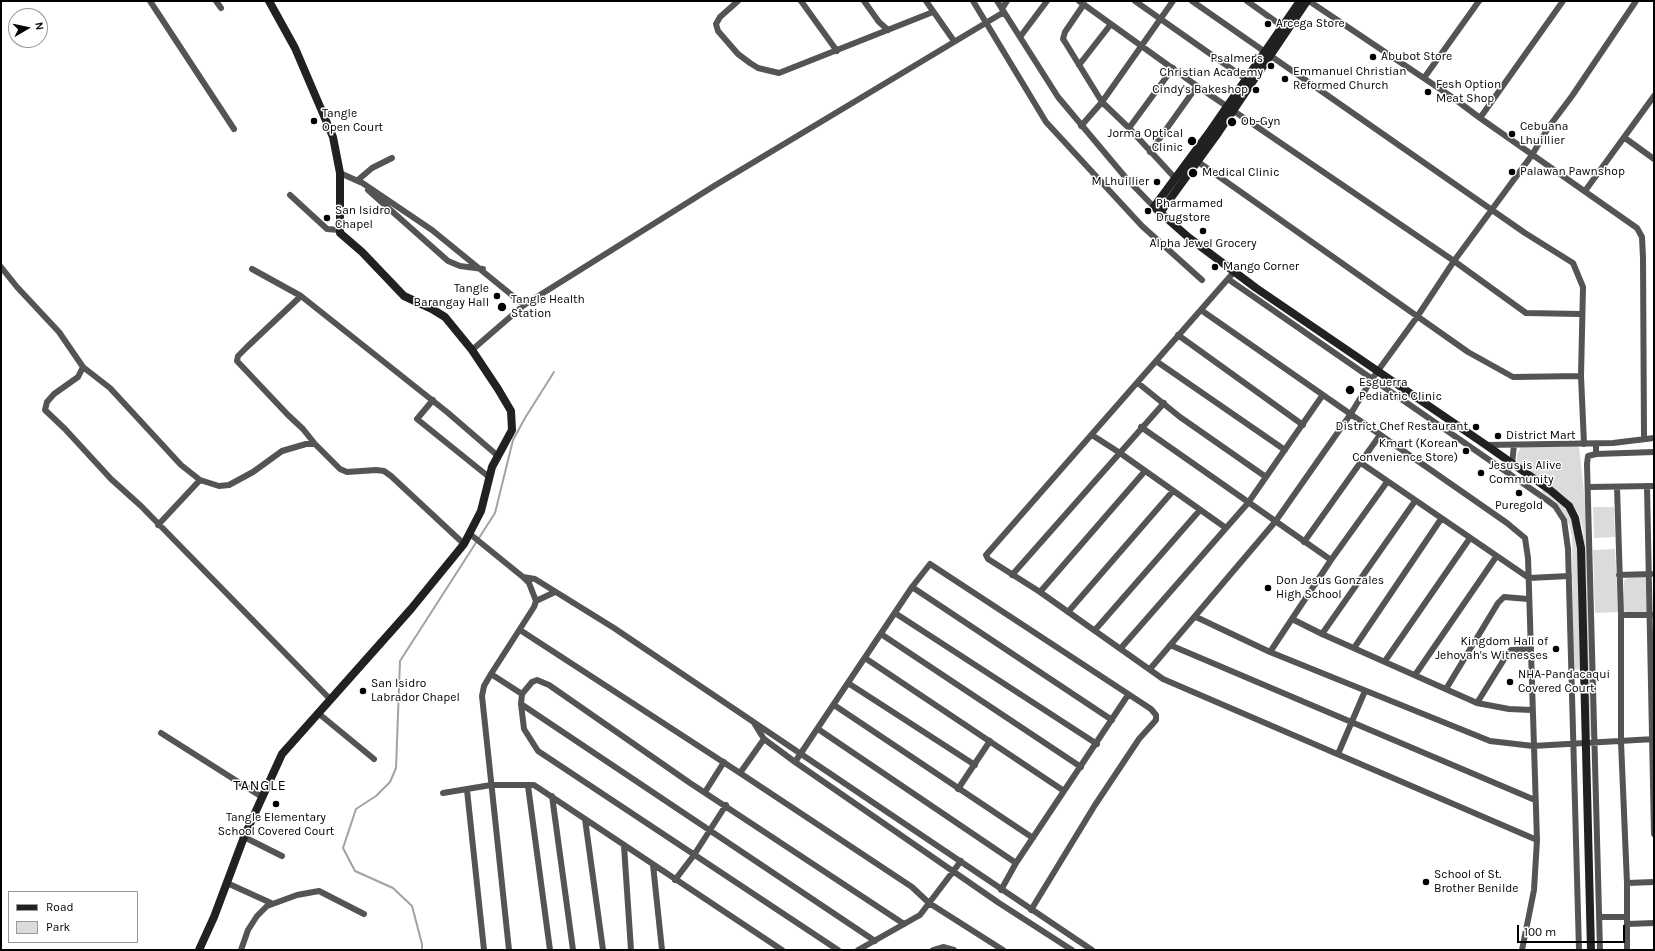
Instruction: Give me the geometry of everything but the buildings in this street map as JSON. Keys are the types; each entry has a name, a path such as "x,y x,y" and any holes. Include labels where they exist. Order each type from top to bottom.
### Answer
{"street":[{"path":"150,1 234,129"},
{"path":"216,1 221,8"},
{"path":"269,1 295,48 333,137 340,173 341,194 339,230"},
{"path":"738,1 720,17 716,24 718,31 738,54 758,68 779,73 933,12"},
{"path":"801,1 837,51"},
{"path":"864,1 878,22 888,30"},
{"path":"926,1 954,41"},
{"path":"973,1 1046,122 1142,226 1202,280"},
{"path":"998,1 1058,97 1126,178 1157,210 1188,237 1234,272 1254,292 1372,379 1547,500 1555,506 1564,520 1568,550 1569,576 1572,745 1579,950"},
{"path":"472,350 524,305 714,186 954,41 988,24 1003,10 1007,1"},
{"path":"1020,37 1047,1"},
{"path":"1135,1 1246,79"},
{"path":"1081,126 1102,102 1173,1"},
{"path":"1192,1 1492,210 1573,263 1583,287 1581,314 1581,376 1584,444"},
{"path":"1247,1 1282,26"},
{"path":"1157,210 1267,54 1282,26 1300,1"},
{"path":"1230,108 1246,79 1308,1 1424,78 1637,228 1642,237 1644,438"},
{"path":"1424,78 1479,1"},
{"path":"1480,118 1563,1"},
{"path":"1150,669 1196,617 1275,522 1350,415 1372,379 1417,317 1454,261 1532,155 1548,128 1572,96 1636,1"},
{"path":"1175,178 1129,128 1102,102 1063,39 1065,32 1081,3 1198,86 1454,261 1526,313 1581,314"},
{"path":"1078,64 1111,24"},
{"path":"1129,128 1173,68"},
{"path":"1150,152 1198,86"},
{"path":"1585,191 1625,138 1654,96"},
{"path":"1625,138 1654,159"},
{"path":"358,180 372,168 392,158"},
{"path":"1157,210 1175,178 1194,159"},
{"path":"1194,159 1417,317 1468,352 1513,378 1581,376"},
{"path":"340,173 358,180 432,230 483,269 524,305"},
{"path":"358,180 380,202 448,261 460,266 483,269"},
{"path":"199,950 244,838 282,754 411,609 464,544 473,536 489,477 512,430 512,418 498,389 472,350 445,317 404,296 339,230 327,229 290,195"},
{"path":"1,267 17,287 59,332 82,367 110,388 181,465 200,480 220,486 229,485 253,472 282,451 306,444 316,444"},
{"path":"252,269 300,296 432,400 498,456"},
{"path":"1234,272 986,555 988,559 1040,592 1163,679 1537,840"},
{"path":"1228,279 1254,292 1378,371 1465,430 1550,490 1568,506 1575,518 1581,548 1591,950"},
{"path":"300,296 238,356 237,361 340,469 347,472 376,470 384,471 464,544"},
{"path":"1200,310 1525,538 1529,578 1528,599 1537,840 1534,890 1522,950"},
{"path":"1178,335 1303,425"},
{"path":"1156,361 1285,450"},
{"path":"82,367 78,377 54,394 47,402 45,410 330,699"},
{"path":"1138,383 1266,477"},
{"path":"1121,648 1248,503 1322,396"},
{"path":"432,400 417,419 489,477"},
{"path":"1012,575 1120,453 1141,427 1164,403"},
{"path":"1141,427 1331,560"},
{"path":"1459,439 1465,430"},
{"path":"1092,435 1226,528"},
{"path":"1304,542 1380,435"},
{"path":"1486,445 1596,444 1654,438"},
{"path":"1596,444 1596,454"},
{"path":"1507,472 1512,464 1514,445"},
{"path":"1600,950 1589,487 1587,459 1590,454 1654,452"},
{"path":"1361,463 1414,501 1529,578 1569,576"},
{"path":"1040,592 1145,471"},
{"path":"158,525 200,480"},
{"path":"1270,652 1331,560 1387,482"},
{"path":"1589,487 1651,486 1650,574 1652,615 1654,834"},
{"path":"1617,487 1621,615 1621,742 1627,883 1627,950"},
{"path":"1068,612 1173,491"},
{"path":"1322,634 1414,501"},
{"path":"1095,630 1200,510"},
{"path":"1354,648 1441,519"},
{"path":"473,536 529,583 536,601"},
{"path":"1385,661 1470,538"},
{"path":"1414,675 1496,557"},
{"path":"796,762 912,587 930,564 1151,710 1156,715 1156,720 1139,739 1095,805 1031,910"},
{"path":"1620,575 1650,574"},
{"path":"523,577 535,578 614,628 961,861 1081,947 1092,950"},
{"path":"912,587 1112,720"},
{"path":"509,950 482,696 484,686 520,630 536,601 555,592"},
{"path":"1446,689 1498,602 1504,597 1528,599"},
{"path":"895,613 1097,744"},
{"path":"1621,615 1652,615"},
{"path":"1196,617 1270,652 1490,741 1533,746 1595,744 1653,739"},
{"path":"1292,619 1322,634 1477,703 1509,709 1532,710"},
{"path":"520,630 724,762 912,887 929,903 1003,950"},
{"path":"881,634 1081,767"},
{"path":"1170,645 1535,800"},
{"path":"1477,703 1508,653 1511,650 1530,649"},
{"path":"865,658 1064,791"},
{"path":"491,674 522,694"},
{"path":"838,950 538,751 524,729 521,704 522,694 532,682 537,680 544,682 705,792 904,924"},
{"path":"848,683 975,765"},
{"path":"1338,754 1365,690"},
{"path":"1001,890 1016,863 1097,744 1128,695"},
{"path":"521,704 875,941"},
{"path":"834,705 1033,838"},
{"path":"318,713 374,759"},
{"path":"753,721 764,739 796,762 954,872 1072,950"},
{"path":"818,729 1016,863"},
{"path":"161,733 262,798"},
{"path":"740,773 764,739"},
{"path":"958,789 990,741"},
{"path":"705,792 724,762"},
{"path":"443,793 491,785 534,785 782,950"},
{"path":"528,786 550,950"},
{"path":"467,790 484,950"},
{"path":"552,796 573,950"},
{"path":"675,880 694,855 726,805"},
{"path":"585,819 603,950"},
{"path":"244,838 282,856"},
{"path":"624,846 626,903 631,950"},
{"path":"858,950 920,915 961,861"},
{"path":"653,865 662,950"},
{"path":"1627,883 1654,882"},
{"path":"227,883 271,903"},
{"path":"241,950 248,930 257,916 271,903 314,890 319,891 364,914"},
{"path":"1600,917 1626,917"},
{"path":"1626,924 1654,923"},
{"path":"933,950 943,947 954,950"}],"green space":[{"path":"1579,446 1588,529 1593,737 1590,736 1583,530 1579,515 1572,504 1520,465 1517,460 1517,454 1521,447"},
{"path":"1542,488 1569,510 1579,544 1581,667 1579,670 1574,669 1573,665 1572,536 1569,524 1563,512 1556,502 1542,492"},
{"path":"1593,507 1614,507 1615,537 1594,538"},
{"path":"1615,549 1618,612 1595,613 1593,550"},
{"path":"1644,577 1647,579 1647,612 1625,612 1623,607 1624,580 1628,578"}],"waterway":[{"path":"422,950 422,944 412,906 393,888 355,871 343,848 356,809 376,796 390,782 396,768 400,661 495,513 513,440 554,372"}],"place":[{"name":"Arcega Store","path":"1268,24"},
{"name":"Abubot Store","path":"1373,57"},
{"name":"Psalmer's Christian Academy","path":"1271,66"},
{"name":"Emmanuel Christian Reformed Church","path":"1285,79"},
{"name":"Cindy's Bakeshop","path":"1256,90"},
{"name":"Fesh Option Meat Shop","path":"1428,92"},
{"name":"Tangle Open Court","path":"314,121"},
{"name":"Ob-Gyn","path":"1232,122"},
{"name":"Cebuana Lhuillier","path":"1512,134"},
{"name":"Jorma Optical Clinic","path":"1192,141"},
{"name":"Palawan Pawnshop","path":"1512,172"},
{"name":"Medical Clinic","path":"1193,173"},
{"name":"M Lhuillier","path":"1157,182"},
{"name":"Pharmamed Drugstore","path":"1148,211"},
{"name":"San Isidro Chapel","path":"327,218"},
{"name":"Alpha Jewel Grocery","path":"1203,231"},
{"name":"Mango Corner","path":"1215,267"},
{"name":"Tangle Barangay Hall","path":"497,296"},
{"name":"Tangle Health Station","path":"502,307"},
{"name":"Esguerra Pediatric Clinic","path":"1350,390"},
{"name":"District Chef Restaurant","path":"1476,427"},
{"name":"District Mart","path":"1498,436"},
{"name":"Kmart (Korean Convenience Store)","path":"1466,451"},
{"name":"Jesus is Alive Community","path":"1481,473"},
{"name":"Puregold","path":"1519,493"},
{"name":"Don Jesus Gonzales High School","path":"1268,588"},
{"name":"Kingdom Hall of Jehovah's Witnesses","path":"1556,649"},
{"name":"NHA-Pandacaqui Covered Court","path":"1510,682"},
{"name":"San Isidro Labrador Chapel","path":"363,691"},
{"name":"Tangle Elementary School Covered Court","path":"276,804"},
{"name":"School of St. Brother Benilde","path":"1426,882"}],"district":[{"name":"TANGLE","path":"260,786"}]}
